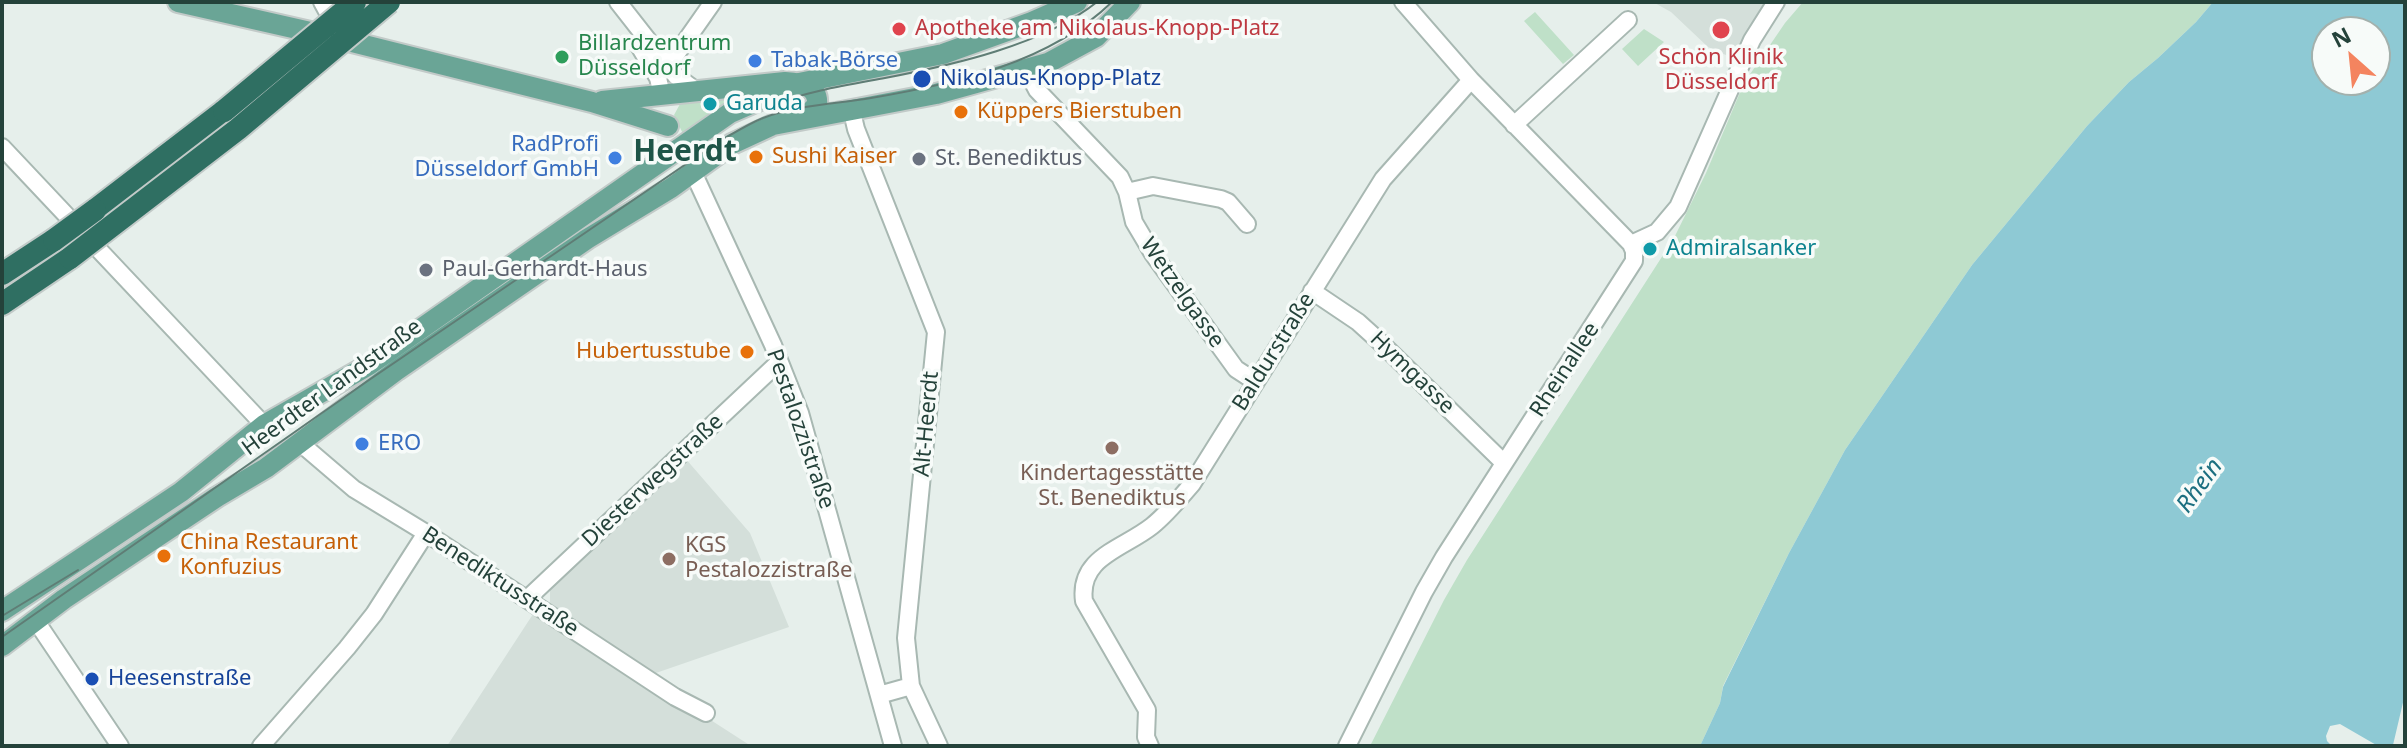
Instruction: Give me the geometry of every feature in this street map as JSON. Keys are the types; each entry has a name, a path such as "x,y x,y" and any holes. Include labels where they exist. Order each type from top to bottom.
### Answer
{"highway":[{"path":"2,274 161,162 355,2"},
{"path":"2,304 70,258 185,171 389,2"}],"main road":[{"path":"178,2 328,36 640,116 650,115 666,90"},
{"path":"679,147 748,103 799,83 943,54 1077,2"},
{"path":"773,125 936,94 1056,60 1096,37 1130,2"},
{"path":"592,102 666,90 698,92 785,82 799,83 818,98 817,105 809,113 784,119 751,134 693,172 679,147 666,90"},
{"path":"666,90 668,113 680,98 698,92"},
{"path":"679,147 699,155 715,155"},
{"name":"Heerdter Landstraße","path":"2,611 181,492 264,425 369,365 679,147"},
{"name":"Heerdter Landstraße","path":"2,646 178,522 270,465 348,404 495,302 693,172"},
{"path":"299,405 286,423 299,442"},
{"path":"264,425 278,443 270,465"},
{"path":"23,598 36,621"}],"street":[{"path":"322,2 330,20 328,36"},
{"path":"617,2 625,23 666,90"},
{"path":"666,90 713,2"},
{"path":"1403,2 1471,80 1631,244 1657,232 1678,207 1752,40 1776,2"},
{"path":"1514,125 1628,20"},
{"path":"1026,69 1037,90 1105,159 1120,177 1127,192 1153,186 1221,199 1228,202 1247,224"},
{"name":"Baldurstraße","path":"1150,746 1146,737 1147,710 1088,613 1082,592 1088,570 1151,526 1192,484 1383,179 1471,80"},
{"name":"Alt-Heerdt","path":"852,112 936,332 906,638 911,686 939,746"},
{"path":"2,147 264,425"},
{"name":"Pestalozzistraße","path":"693,172 800,413 893,746"},
{"name":"Wetzelgasse","path":"1127,192 1134,222 1153,254 1236,369 1256,382"},
{"name":"Rheinallee","path":"1347,746 1424,592 1630,269 1634,261 1631,244"},
{"name":"Hymgasse","path":"1312,291 1369,331 1504,463"},
{"name":"Diesterwegstraße","path":"527,599 779,362"},
{"name":"Benediktusstraße","path":"299,442 354,489 675,697 706,713"},
{"path":"261,746 356,637 426,533"},
{"path":"36,621 120,746"},
{"path":"879,695 911,686"}],"shaded area":[{"name":"Schön Klinik Düsseldorf","path":"1653,2 1770,2 1737,60 1708,47 1671,12"},
{"name":"KGS Pestalozzistraße","path":"685,458 750,533 789,627 653,674 550,603 550,585"},
{"path":"537,608 751,746 447,746"}],"green space":[{"path":"1803,2 2213,2 2087,126 1972,265 1845,450 1789,553 1723,686 1720,703 1700,746 1370,746 1467,560 1674,238 1706,173 1744,83"},
{"path":"1535,12 1574,55 1563,64 1524,21"},
{"path":"1644,29 1664,42 1638,66 1622,49"},
{"path":"751,93 685,138 674,115 680,104"}],"water":[{"name":"Rhein","path":"2213,2 2405,2 2405,694 2393,745 2378,746 2340,724 2330,726 2326,736 2332,746 1700,746 1720,703 1723,687 1789,553 1845,450 1972,265 2087,126 2129,82 2158,58"}],"tram line":[{"path":"772,105 814,92 939,67 996,51 1051,30 1097,2"},
{"path":"2,637 369,380 720,141 763,118 789,110 935,86 999,68 1060,41 1112,2"},
{"path":"2,616 78,570"}],"place":[{"name":"Apotheke am Nikolaus-Knopp-Platz","path":"899,29"},
{"name":"Schön Klinik Düsseldorf","path":"1721,30"},
{"name":"Billardzentrum Düsseldorf","path":"562,57"},
{"name":"Tabak-Börse","path":"755,61"},
{"name":"Nikolaus-Knopp-Platz","path":"922,79"},
{"name":"Garuda","path":"710,104"},
{"name":"Küppers Bierstuben","path":"961,112"},
{"name":"Sushi Kaiser","path":"756,157"},
{"name":"RadProfi Düsseldorf GmbH","path":"615,158"},
{"name":"St. Benediktus","path":"919,159"},
{"name":"Admiralsanker","path":"1650,249"},
{"name":"Paul-Gerhardt-Haus","path":"426,270"},
{"name":"Hubertusstube","path":"747,352"},
{"name":"ERO","path":"362,444"},
{"name":"Kindertagesstätte St. Benediktus","path":"1112,448"},
{"name":"China Restaurant Konfuzius","path":"164,556"},
{"name":"KGS Pestalozzistraße","path":"669,559"},
{"name":"Heesenstraße","path":"92,679"}],"district":[{"name":"Heerdt","path":"685,152"}]}
